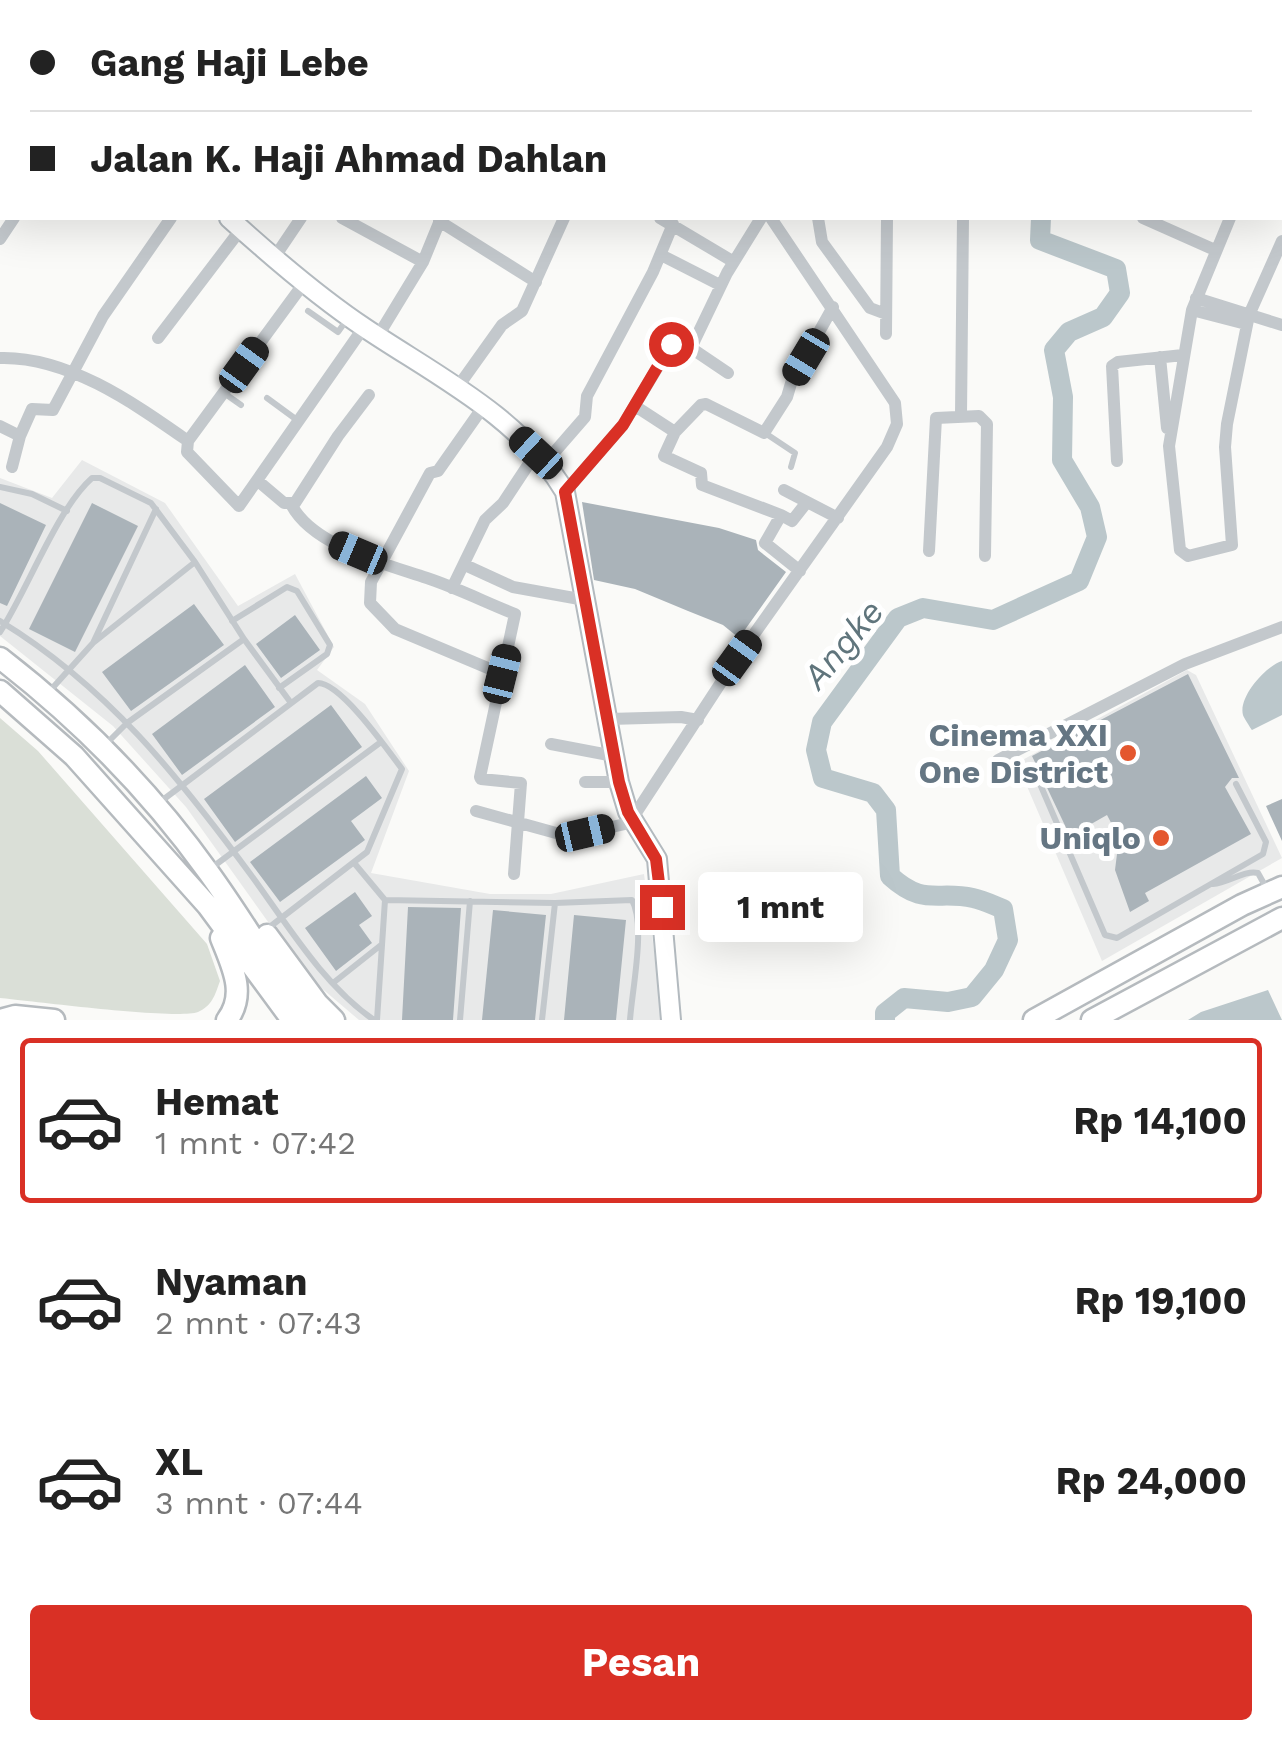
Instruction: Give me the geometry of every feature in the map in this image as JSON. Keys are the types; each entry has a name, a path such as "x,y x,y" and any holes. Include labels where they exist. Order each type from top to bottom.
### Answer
{"main road":[{"path":"235,223 355,330 484,407 541,458 565,492 619,782 635,824 653,850 658,869 671,1020"},
{"path":"0,658 102,747 155,806 208,871 309,1019"},
{"path":"0,690 74,756 208,906 292,1020"},
{"path":"1034,1020 1276,890"},
{"path":"208,906 234,969 238,994 227,1020"},
{"path":"240,918 264,931 334,1020"},
{"path":"1092,1020 1282,918"},
{"path":"1151,957 1165,982"},
{"path":"0,1020 15,1016 54,1020"}],"street":[{"path":"12,466 32,409 53,410 103,316 170,220"},
{"path":"274,258 300,220"},
{"path":"346,220 423,262"},
{"path":"304,283 188,441 187,452 236,504 242,504 258,481 355,330 423,262 440,220 536,282"},
{"path":"457,388 502,325 522,312 563,220"},
{"path":"664,220 734,262"},
{"path":"691,348 720,285 760,220"},
{"path":"476,811 556,833 635,824 737,658 893,436 898,413 895,403 772,220"},
{"path":"886,220 886,334"},
{"path":"961,415 963,220"},
{"path":"1148,220 1215,250"},
{"path":"1169,446 1194,304 1229,220"},
{"path":"158,338 235,223"},
{"path":"452,588 486,520 541,458 585,417 584,404 594,380 661,255 673,224"},
{"path":"818,225 822,242 870,308 886,314"},
{"path":"1160,357 1180,550 1188,556 1227,548 1233,539 1225,436 1248,319 1282,241"},
{"path":"661,255 720,285"},
{"path":"1194,304 1282,325"},
{"path":"807,502 792,520 702,485 702,473 664,456 675,432 700,405 706,404 764,432 787,397 792,380 833,307"},
{"path":"565,492 623,425 671,344 691,348 728,372"},
{"path":"1117,461 1112,366 1118,362 1183,355"},
{"path":"0,358 72,373 138,407 188,441"},
{"path":"258,481 284,503 299,499 369,395"},
{"path":"635,406 675,432"},
{"path":"484,407 438,471 430,474 372,582 370,603 395,629 502,674"},
{"path":"929,551 934,422 939,416 979,416 987,424 985,556"},
{"path":"0,426 20,436"},
{"path":"784,490 838,518"},
{"path":"291,504 298,518 380,565 452,588 514,614 480,776 521,782 514,874"},
{"path":"781,515 764,543 800,571"},
{"path":"465,565 513,587 585,600"},
{"path":"998,760 1185,664 1282,627"},
{"path":"609,719 698,720"},
{"path":"550,744 614,756"},
{"path":"585,782 619,782"}],"lane":[{"path":"308,311 355,330"},
{"path":"224,392 240,405"},
{"path":"267,398 297,420"},
{"path":"764,432 795,452 790,467"},
{"path":"291,702 156,509 134,494 92,478 67,511 2,626 69,669 128,723 183,782 333,983 376,1020"},
{"path":"0,487 32,494 67,511"},
{"path":"93,643 156,509"},
{"path":"45,696 93,643 195,562"},
{"path":"232,621 287,587 297,591 330,645 326,654 279,688"},
{"path":"102,747 128,723 244,639"},
{"path":"155,806 318,683 325,682 381,742 402,769 367,852 264,931"},
{"path":"208,871 381,742"},
{"path":"1040,784 1105,935 1110,938 1117,938 1263,854 1266,849 1236,784"},
{"path":"354,864 385,900 376,1020"},
{"path":"1212,884 1228,883 1250,872 1258,873 1276,890"},
{"path":"385,900 632,900 638,932 630,1020"},
{"path":"460,1020 470,902"},
{"path":"542,1020 555,903"},
{"path":"333,983 380,944"}],"shaded area":[{"path":"82,460 165,503 238,606 295,574 334,647 317,670 365,704 409,771 371,873 490,894 551,894 644,874 663,1020 359,1020 306,975 186,807 113,726 0,636 0,478 52,498"},
{"path":"1282,661 1282,715 1252,730 1243,715 1245,700 1261,676"},
{"path":"1187,670 1196,675 1282,858 1102,961 1017,763"},
{"path":"0,718 38,751 207,944 220,981 203,1010 162,1014 0,998"},
{"path":"1268,990 1282,1020 1188,1020 1201,1012"}],"building":[{"path":"582,502 719,528 756,540 758,550 786,572 739,638 723,625 635,589 594,580"},
{"path":"0,503 46,525 7,606 0,603"},
{"path":"92,503 138,526 75,652 29,629"},
{"path":"194,604 224,645 131,711 102,672"},
{"path":"295,615 320,650 281,678 256,644"},
{"path":"245,665 275,707 182,775 152,734"},
{"path":"1188,674 1239,778 1232,778 1225,787 1251,834 1145,893 1149,901 1130,912 1115,870 1119,838 1107,815 1070,836 1032,756"},
{"path":"331,705 362,747 235,842 204,799"},
{"path":"366,776 382,798 351,821 365,840 280,902 250,862"},
{"path":"1282,799 1282,841 1266,806"},
{"path":"355,892 372,916 359,925 372,943 336,971 305,928"},
{"path":"408,907 461,908 453,1020 402,1020"},
{"path":"493,910 546,915 535,1020 482,1020"},
{"path":"574,915 626,920 616,1020 564,1020"}],"waterway":[{"name":"Angke","path":"885,1020 885,1013 904,998 948,1002 972,997 994,970 1008,940 1003,909 973,898 922,894 890,876 886,810 873,793 823,778 816,750 822,722 898,618 923,608 993,620 1079,581 1097,537 1090,507 1062,460 1063,397 1054,350 1069,332 1103,317 1120,293 1116,269 1040,240 1041,220"}],"place":[{"name":"Cinema XXI One District","path":"1128,753"},
{"name":"Uniqlo","path":"1161,838"}],"route":[{"path":"662,907 653,850 628,812 619,782 565,492 623,425 671,344"}]}
